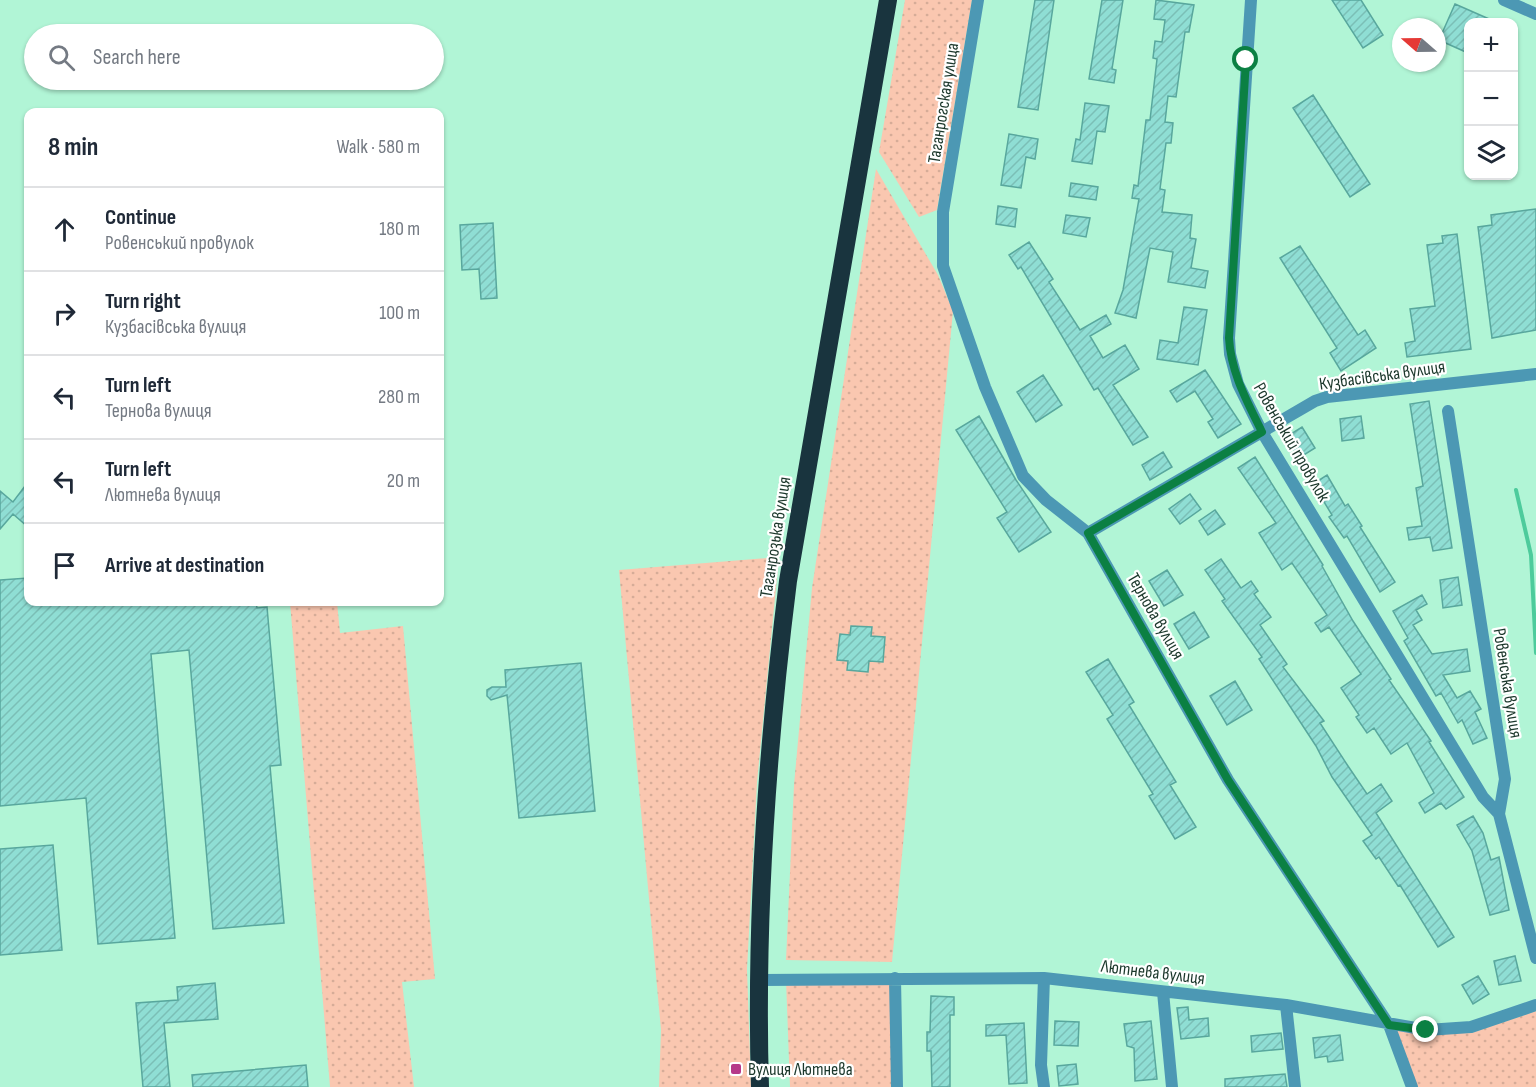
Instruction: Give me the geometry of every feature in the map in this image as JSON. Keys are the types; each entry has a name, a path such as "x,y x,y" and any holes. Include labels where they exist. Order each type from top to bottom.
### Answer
{"highway":[{"name":"Таганрозька вулиця","path":"759,1087 760,980 771,738 787,593 888,0"}],"street":[{"name":"Таганрогская улица","path":"944,212 978,0"},
{"name":"Ровенський провулок","path":"1251,0 1229,338 1238,384 1262,432 1483,797 1500,814"},
{"path":"1504,0 1536,14"},
{"name":"Тернова вулиця","path":"944,212 943,266 1006,438 1023,476 1046,500 1088,533 1228,780 1389,1025 1412,1087"},
{"name":"Кузбасівська вулиця","path":"1088,533 1315,401 1327,397 1536,374"},
{"name":"Ровенська вулиця","path":"1448,411 1505,780 1500,814 1536,958"},
{"path":"895,978 897,1087"},
{"name":"Лютнева вулиця","path":"760,980 1044,978 1286,1005 1426,1030 1471,1028 1536,1005"},
{"path":"1044,978 1041,1065 1044,1087"},
{"path":"1163,992 1172,1087"},
{"path":"1286,1005 1295,1087"}],"shaded area":[{"path":"905,0 972,0 937,210 919,217 879,152"},
{"path":"876,169 938,275 953,311 892,962 786,960 794,785 812,588"},
{"path":"779,557 757,782 747,969 751,1087 659,1087 661,1030 619,570"},
{"path":"290,606 337,606 340,633 403,626 435,979 402,982 414,1087 330,1087"},
{"path":"786,980 892,981 894,1087 790,1087"},
{"path":"1536,1011 1536,1087 1417,1087 1394,1024 1471,1033"}],"building":[{"path":"1035,0 1054,0 1038,110 1018,107"},
{"path":"1102,0 1123,0 1112,69 1116,70 1114,83 1089,79"},
{"path":"1156,0 1194,5 1189,32 1185,32 1176,97 1168,96 1165,122 1173,123 1171,143 1166,143 1160,189 1165,190 1162,212 1192,215 1190,238 1196,239 1191,268 1208,271 1205,288 1168,282 1173,252 1150,248 1136,318 1115,313 1123,290 1139,199 1132,198 1134,185 1138,186 1146,120 1150,120 1157,59 1153,58 1155,41 1162,42 1165,20 1154,19"},
{"path":"1332,0 1361,0 1383,35 1363,48"},
{"path":"1455,4 1487,18 1464,18 1464,51 1446,43 1446,24"},
{"path":"1313,95 1370,184 1350,197 1293,108"},
{"path":"1085,103 1109,106 1105,132 1097,131 1092,164 1072,161 1076,139 1080,140"},
{"path":"1009,134 1038,139 1035,159 1026,157 1021,188 1001,185"},
{"path":"1071,183 1098,187 1096,200 1069,196"},
{"path":"998,206 1017,209 1015,227 996,224"},
{"path":"1536,209 1536,330 1492,338 1478,227 1492,225 1491,215"},
{"path":"1066,215 1090,218 1086,237 1063,233"},
{"path":"493,223 497,298 481,299 479,269 462,270 460,225"},
{"path":"1457,234 1471,349 1407,357 1405,343 1415,341 1410,309 1435,306 1427,245 1443,243 1442,236"},
{"path":"1029,242 1053,279 1049,282 1080,330 1106,315 1111,324 1090,336 1103,358 1125,345 1139,369 1113,385 1148,437 1133,445 1098,388 1094,390 1021,267 1018,269 1009,255"},
{"path":"1300,246 1358,335 1365,330 1376,348 1341,371 1330,353 1337,348 1280,258"},
{"path":"1184,307 1207,310 1198,365 1157,359 1160,340 1178,343"},
{"path":"1205,370 1241,424 1218,438 1208,422 1213,419 1195,391 1177,402 1170,391"},
{"path":"1043,375 1062,405 1036,422 1017,392"},
{"path":"1429,401 1452,548 1433,551 1430,537 1409,540 1407,528 1422,526 1416,488 1423,486 1410,404"},
{"path":"979,416 1016,480 1051,532 1019,552 997,518 1007,512 956,430"},
{"path":"1361,416 1364,438 1342,441 1340,419"},
{"path":"1302,427 1315,448 1299,458 1286,437"},
{"path":"1163,452 1172,467 1150,480 1142,465"},
{"path":"1255,457 1323,565 1353,621 1391,679 1389,680 1431,741 1429,742 1464,797 1446,809 1441,803 1425,813 1419,803 1434,793 1407,743 1391,754 1374,728 1367,733 1356,717 1359,715 1341,688 1361,674 1329,627 1321,632 1315,623 1327,615 1292,563 1282,570 1259,533 1276,523 1238,468"},
{"path":"1327,475 1345,506 1348,504 1362,526 1360,527 1395,582 1380,592 1347,536 1344,538 1329,517 1332,515 1313,484"},
{"path":"24,487 24,524 13,514 0,529 0,491 13,502"},
{"path":"1190,494 1201,509 1180,524 1169,509"},
{"path":"1215,510 1225,524 1208,535 1199,521"},
{"path":"1221,559 1241,588 1251,581 1258,591 1254,594 1271,617 1260,625 1287,664 1283,667 1324,721 1320,723 1367,794 1381,784 1392,801 1376,813 1454,937 1438,947 1400,885 1398,886 1379,857 1376,859 1363,841 1372,835 1332,777 1316,746 1259,659 1262,657 1222,601 1225,599 1205,570"},
{"path":"1167,570 1183,595 1164,606 1149,581"},
{"path":"1458,577 1462,605 1443,608 1440,580"},
{"path":"24,578 24,606 267,607 281,765 270,766 284,923 213,929 189,650 151,654 175,938 98,944 86,798 0,806 0,580"},
{"path":"1422,595 1427,604 1416,610 1422,620 1413,625 1432,654 1467,649 1470,671 1443,675 1457,698 1470,691 1481,709 1475,712 1487,738 1473,744 1462,720 1458,723 1441,693 1436,696 1404,641 1408,638 1393,611"},
{"path":"1194,612 1209,637 1189,649 1174,624"},
{"path":"851,626 872,627 871,636 885,637 883,662 869,661 868,672 847,670 848,661 837,660 840,634 850,635"},
{"path":"1108,659 1134,702 1129,705 1176,782 1170,785 1196,827 1175,839 1149,796 1153,794 1107,719 1113,715 1086,672"},
{"path":"581,663 595,811 519,818 507,695 491,700 487,696 487,690 492,687 506,687 505,670"},
{"path":"1235,681 1252,710 1227,725 1210,696"},
{"path":"1473,816 1483,833 1491,860 1499,857 1509,910 1490,915 1472,851 1457,825"},
{"path":"53,845 62,950 0,955 0,849"},
{"path":"1515,956 1521,981 1499,985 1494,961"},
{"path":"1478,976 1489,994 1473,1004 1462,985"},
{"path":"215,983 218,1019 164,1023 170,1087 143,1087 136,1003 178,1000 177,987"},
{"path":"931,996 954,997 954,1015 950,1015 950,1087 932,1087 931,1051 927,1051"},
{"path":"1188,1007 1189,1020 1208,1018 1209,1036 1181,1039 1177,1008"},
{"path":"1055,1021 1079,1022 1078,1046 1054,1045"},
{"path":"1151,1021 1157,1079 1135,1081 1134,1048 1127,1046 1124,1024"},
{"path":"1024,1023 1027,1083 1009,1084 1006,1035 986,1036 986,1025"},
{"path":"1281,1033 1283,1049 1252,1052 1251,1036"},
{"path":"1340,1035 1343,1060 1328,1062 1327,1056 1315,1058 1313,1038"},
{"path":"1076,1064 1078,1084 1059,1086 1057,1066"},
{"path":"306,1065 308,1087 193,1087 192,1075"},
{"path":"1285,1074 1287,1087 1225,1087 1225,1079"}],"waterway":[{"path":"1516,490 1531,555 1536,653"}],"place":[{"name":"Вулиця Лютнева","path":"736,1069"}],"route":[{"path":"1246,60 1229,338 1230,354 1238,384 1262,432 1088,533 1228,780 1389,1025 1426,1030"}]}
